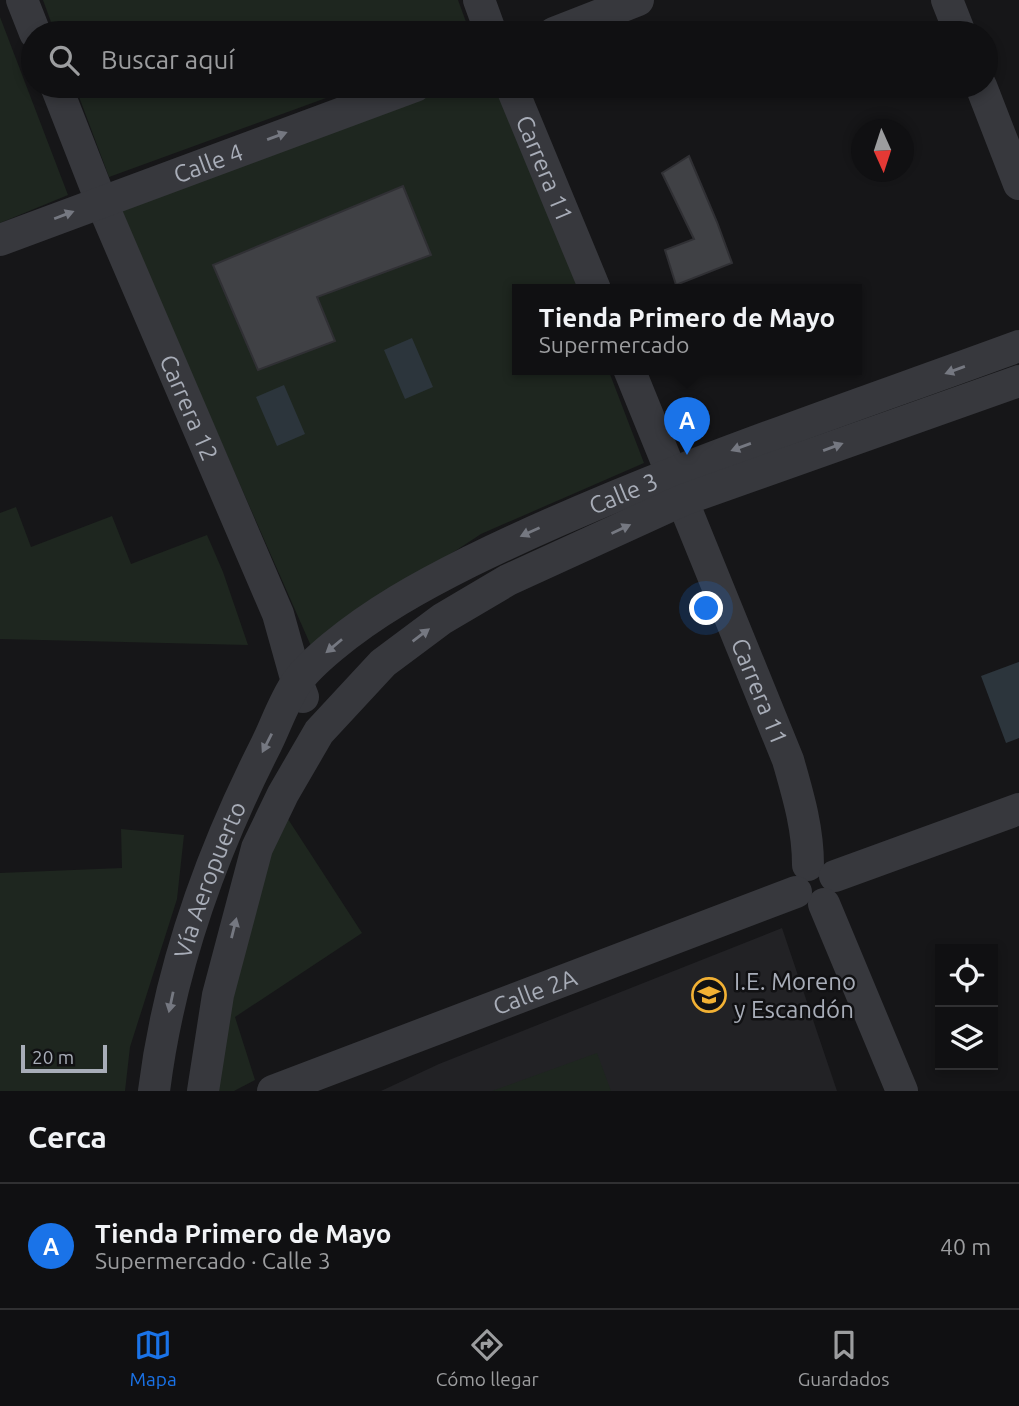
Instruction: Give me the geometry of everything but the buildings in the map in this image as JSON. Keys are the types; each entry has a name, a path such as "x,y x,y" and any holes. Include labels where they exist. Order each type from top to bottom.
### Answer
{"street":[{"path":"22,0 30,21"},
{"path":"479,0 487,21"},
{"path":"585,21 638,0"},
{"path":"947,0 955,21"},
{"name":"Carrera 12","path":"61,98 278,614 297,682 318,733"},
{"name":"Calle 4","path":"0,240 382,98"},
{"name":"Carrera 11","path":"517,98 594,284"},
{"path":"986,98 1019,184"},
{"name":"Calle 3","path":"318,733 383,663 442,619 677,486 881,397 1019,346"},
{"name":"Carrera 11","path":"631,375 789,760 804,816 816,884 902,1091"},
{"name":"Calle 3","path":"297,682 321,656 363,621 432,580 542,527 894,425 1019,381"},
{"path":"881,397 894,425"},
{"name":"Vía Aeropuerto","path":"154,1091 174,987 202,888 236,805 297,682"},
{"name":"Vía Aeropuerto","path":"203,1091 218,995 257,848 283,794 318,733"},
{"name":"Calle 2A","path":"273,1091 1019,809"}],"shaded area":[{"path":"43,0 458,0 466,21 51,21"},
{"path":"0,17 21,72 21,98 31,98 68,195 0,223"},
{"path":"79,98 326,98 109,177"},
{"path":"414,98 505,98 576,284 512,284 512,375 610,375 644,463 481,534 311,646 119,210"},
{"path":"412,338 433,387 405,399 384,350"},
{"path":"284,385 305,434 277,446 256,397"},
{"path":"16,507 31,547 112,516 131,564 207,535 248,645 0,639 0,513"},
{"path":"1019,662 1019,738 1006,743 981,676"},
{"path":"286,816 362,933 235,1017 255,1080 234,1091 215,1091 212,1089 265,851"},
{"path":"121,829 184,835 177,899 130,1047 125,1091 0,1091 0,873 122,868"},
{"name":"I.E. Moreno y Escandón","path":"782,928 837,1091 381,1091 439,1064"},
{"path":"597,1053 611,1091 492,1091"}],"place":[{"name":"Tienda Primero de Mayo","path":"687,455"},
{"name":"I.E. Moreno y Escandón","path":"709,995"}]}
